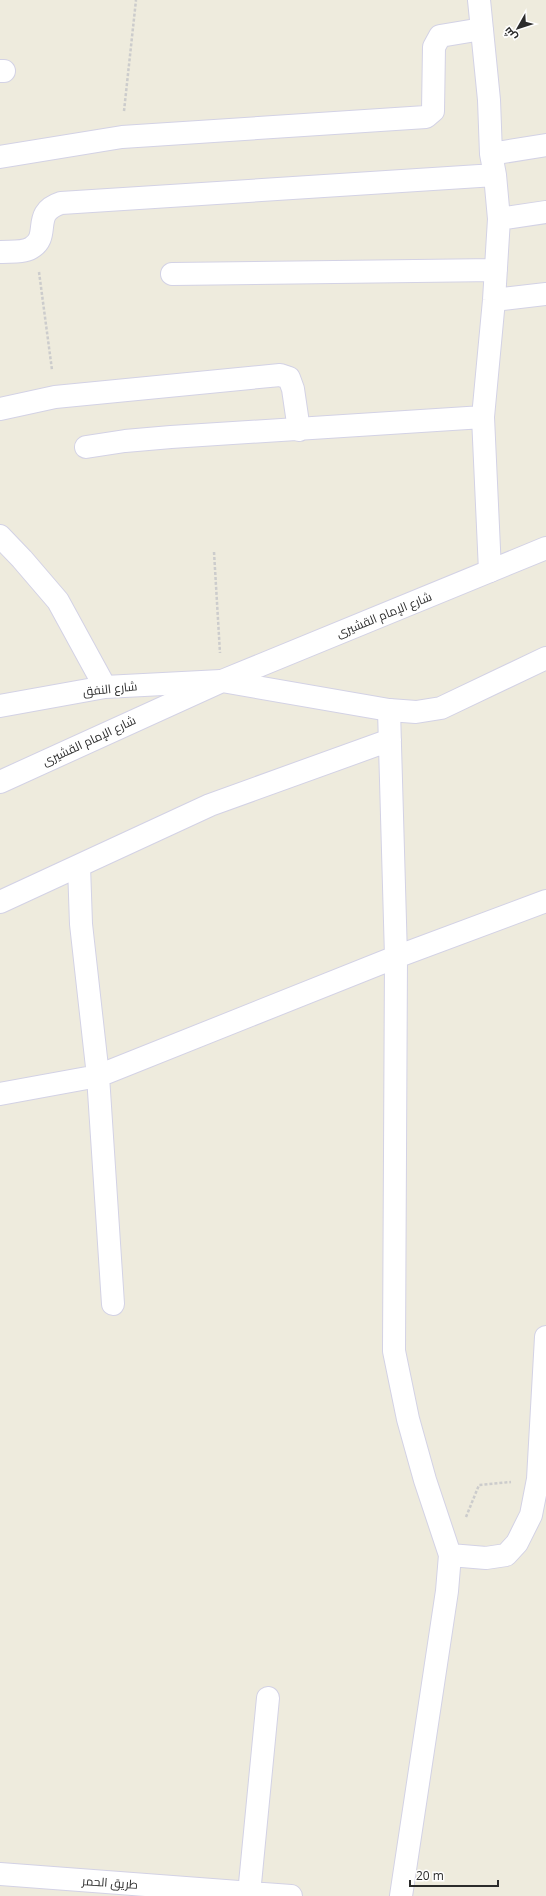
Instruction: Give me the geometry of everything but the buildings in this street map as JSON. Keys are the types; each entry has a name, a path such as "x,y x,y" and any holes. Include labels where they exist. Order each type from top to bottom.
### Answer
{"street":[{"path":"479,0 489,100 491,154 495,175 499,219 494,300 483,417 490,571"},
{"path":"0,157 122,137 426,117 433,111 434,47 436,42 440,36 482,29"},
{"path":"491,154 546,145"},
{"path":"0,252 26,250 36,244 40,239 46,210 60,202 495,175"},
{"path":"499,219 546,212"},
{"path":"172,274 496,270"},
{"path":"494,300 546,294"},
{"path":"0,409 55,397 280,375 289,378 293,389 299,430"},
{"path":"86,447 126,441 171,437 299,430 483,417"},
{"path":"0,536 58,601 105,687"},
{"name":"شارع الإمام القشيرى","path":"0,782 222,681 546,548"},
{"path":"0,559 22,559"},
{"path":"222,681 389,710 416,712 441,708 546,658"},
{"name":"شارع النفق","path":"0,706 105,687 222,681"},
{"path":"389,710 396,957 394,1351 410,1426 450,1555 447,1592 402,1896"},
{"path":"0,902 210,805 390,740"},
{"path":"78,866 81,924 98,1076 113,1304"},
{"path":"0,1094 98,1076 396,957 546,901"},
{"path":"450,1555 486,1558 506,1555 517,1543 531,1514 542,1479 546,1337"},
{"path":"249,1894 268,1698"},
{"name":"طريق الحمر","path":"0,1874 291,1896"}],"path":[{"path":"122,137 136,0"},
{"path":"36,244 55,397"},
{"path":"214,552 222,681"},
{"path":"450,1555 479,1485 542,1479"}]}
